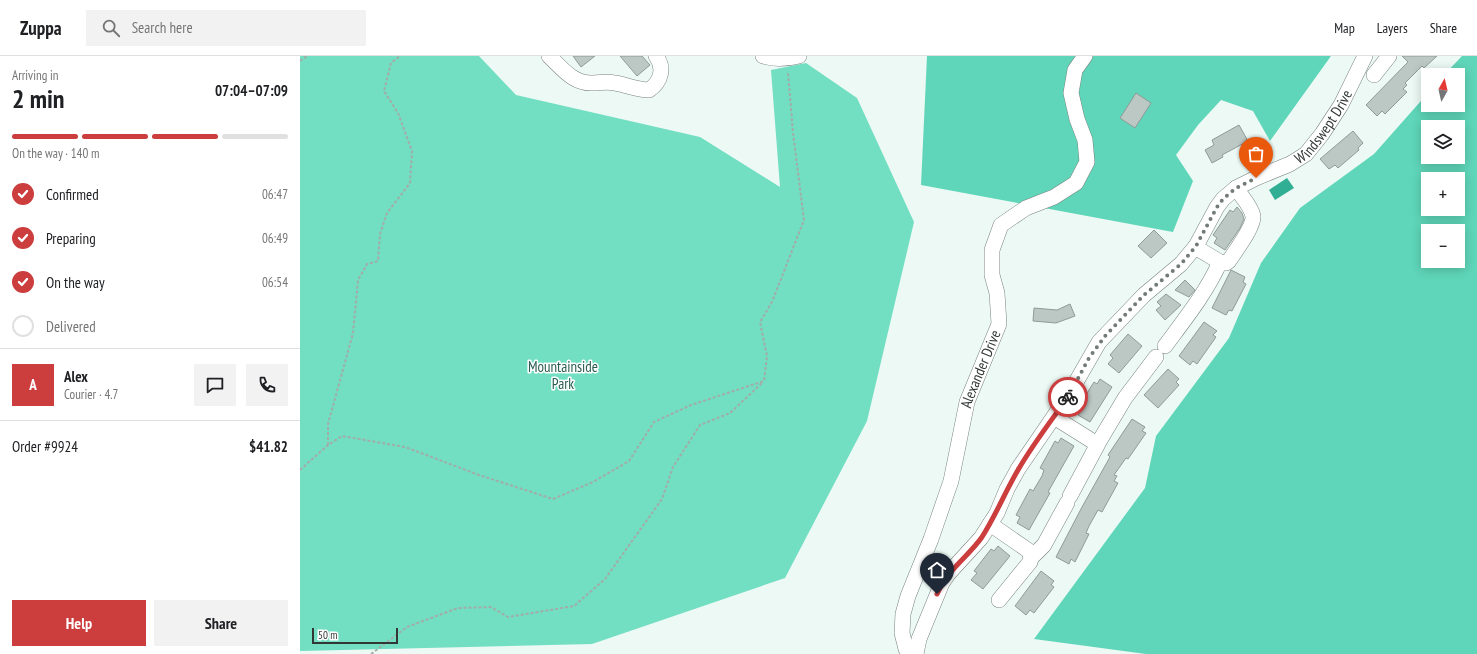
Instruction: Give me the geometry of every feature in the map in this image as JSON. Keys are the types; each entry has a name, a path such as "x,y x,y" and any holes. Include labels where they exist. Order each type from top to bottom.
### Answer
{"street":[{"path":"549,56 570,76 580,81 593,83 607,81 638,89 649,90 658,82 660,76 661,68 659,60 656,56"},
{"path":"763,56 771,59 794,57"},
{"name":"Alexander Drive","path":"912,654 906,648 902,633 903,614 906,602 931,539 951,481 967,402 999,324 997,293 992,275 992,250 1001,226 1026,208 1054,197 1076,183 1087,162 1085,140 1077,119 1071,93 1075,70 1085,56"},
{"name":"Windswept Drive","path":"916,654 919,639 942,583 948,574 981,538 997,513 1007,488 1018,469 1054,416 1099,342 1144,295 1181,264 1195,247 1223,199 1236,188 1290,164 1306,154 1322,134 1341,105 1365,56"},
{"path":"1374,75 1389,56"},
{"path":"1195,247 1220,262 1226,263 1229,261 1250,227 1253,216 1249,207 1236,188"},
{"path":"999,600 1044,545 1097,444 1125,398 1192,310 1220,262"},
{"path":"1054,416 1097,444"},
{"path":"990,524 1029,551 1032,558"}],"path":[{"path":"300,61 307,56"},
{"path":"328,445 328,424 354,333 358,280 367,264 378,261 380,234 387,213 410,183 412,151 398,113 384,91 391,63 400,56"},
{"path":"371,654 407,627 458,608 491,607 508,617 574,606 605,579 662,499 673,467 700,425 730,413 764,381 767,356 760,322 772,302 804,220 793,133 788,71 794,57"},
{"path":"300,470 328,445 342,436 404,447 479,475 553,499 592,482 629,460 654,422 691,405 764,381"}],"green space":[{"name":"Mountainside Park","path":"300,56 479,56 516,95 700,137 780,187 771,70 806,63 857,98 914,222 867,421 785,578 592,644 300,651"}],"shaded area":[{"path":"927,56 1331,56 1270,141 1253,111 1221,100 1198,125 1176,155 1193,181 1173,232 921,185"},
{"path":"1462,56 1477,56 1477,654 1146,654 1034,639 1145,488 1156,436 1229,338 1261,263 1300,208 1374,154 1421,101 1421,112 1465,112 1465,68 1451,68"},
{"path":"1287,178 1294,188 1275,200 1269,190"}],"building":[{"path":"573,56 595,56 581,67"},
{"path":"620,56 642,56 650,65 637,76"},
{"path":"1402,56 1437,56 1424,68 1422,66 1405,83 1407,85 1403,89 1407,92 1385,114 1382,111 1377,116 1366,105 1408,62"},
{"path":"1136,93 1151,103 1135,128 1120,118"},
{"path":"1239,125 1248,141 1222,155 1223,157 1212,163 1205,150 1214,145 1212,140"},
{"path":"1353,131 1363,143 1358,148 1359,150 1338,168 1335,165 1329,169 1320,159"},
{"path":"1237,207 1242,213 1244,219 1240,228 1225,250 1214,243 1217,238 1213,235 1230,210 1233,212"},
{"path":"1154,230 1167,243 1151,258 1138,246"},
{"path":"1231,270 1245,277 1243,282 1246,284 1232,311 1229,310 1226,315 1212,308"},
{"path":"1185,280 1195,290 1189,297 1175,290"},
{"path":"1166,294 1181,305 1165,320 1156,310 1161,306 1157,302"},
{"path":"1070,304 1075,316 1056,323 1033,321 1034,308 1057,310"},
{"path":"1204,322 1217,331 1213,335 1216,337 1197,364 1193,361 1190,365 1179,356"},
{"path":"1128,334 1142,346 1119,373 1108,364 1113,358 1110,355"},
{"path":"1168,369 1179,379 1176,382 1179,385 1158,408 1144,395"},
{"path":"1100,379 1112,387 1090,422 1078,415 1081,411 1077,409 1094,382 1097,384"},
{"path":"1132,419 1145,427 1142,431 1146,433 1128,459 1126,458 1114,475 1117,476 1114,481 1118,483 1102,512 1098,510 1089,526 1086,533 1089,534 1075,562 1071,559 1069,564 1056,557 1110,457 1108,455"},
{"path":"1061,438 1074,446 1029,530 1017,523 1020,517 1016,515 1030,489 1033,491 1042,476 1044,470 1040,468 1055,441 1058,443"},
{"path":"998,546 1010,556 983,589 971,580 977,573 974,571 991,549 994,551"},
{"path":"1041,571 1054,581 1051,585 1054,587 1034,613 1030,610 1026,615 1015,606"}],"way so far":[{"path":"1068,397 1099,342 1144,295 1181,264 1196,246 1204,229 1223,199 1236,188 1256,178"}],"route":[{"path":"937,594 948,574 981,538 997,513 1007,488 1018,469 1068,397"}]}
